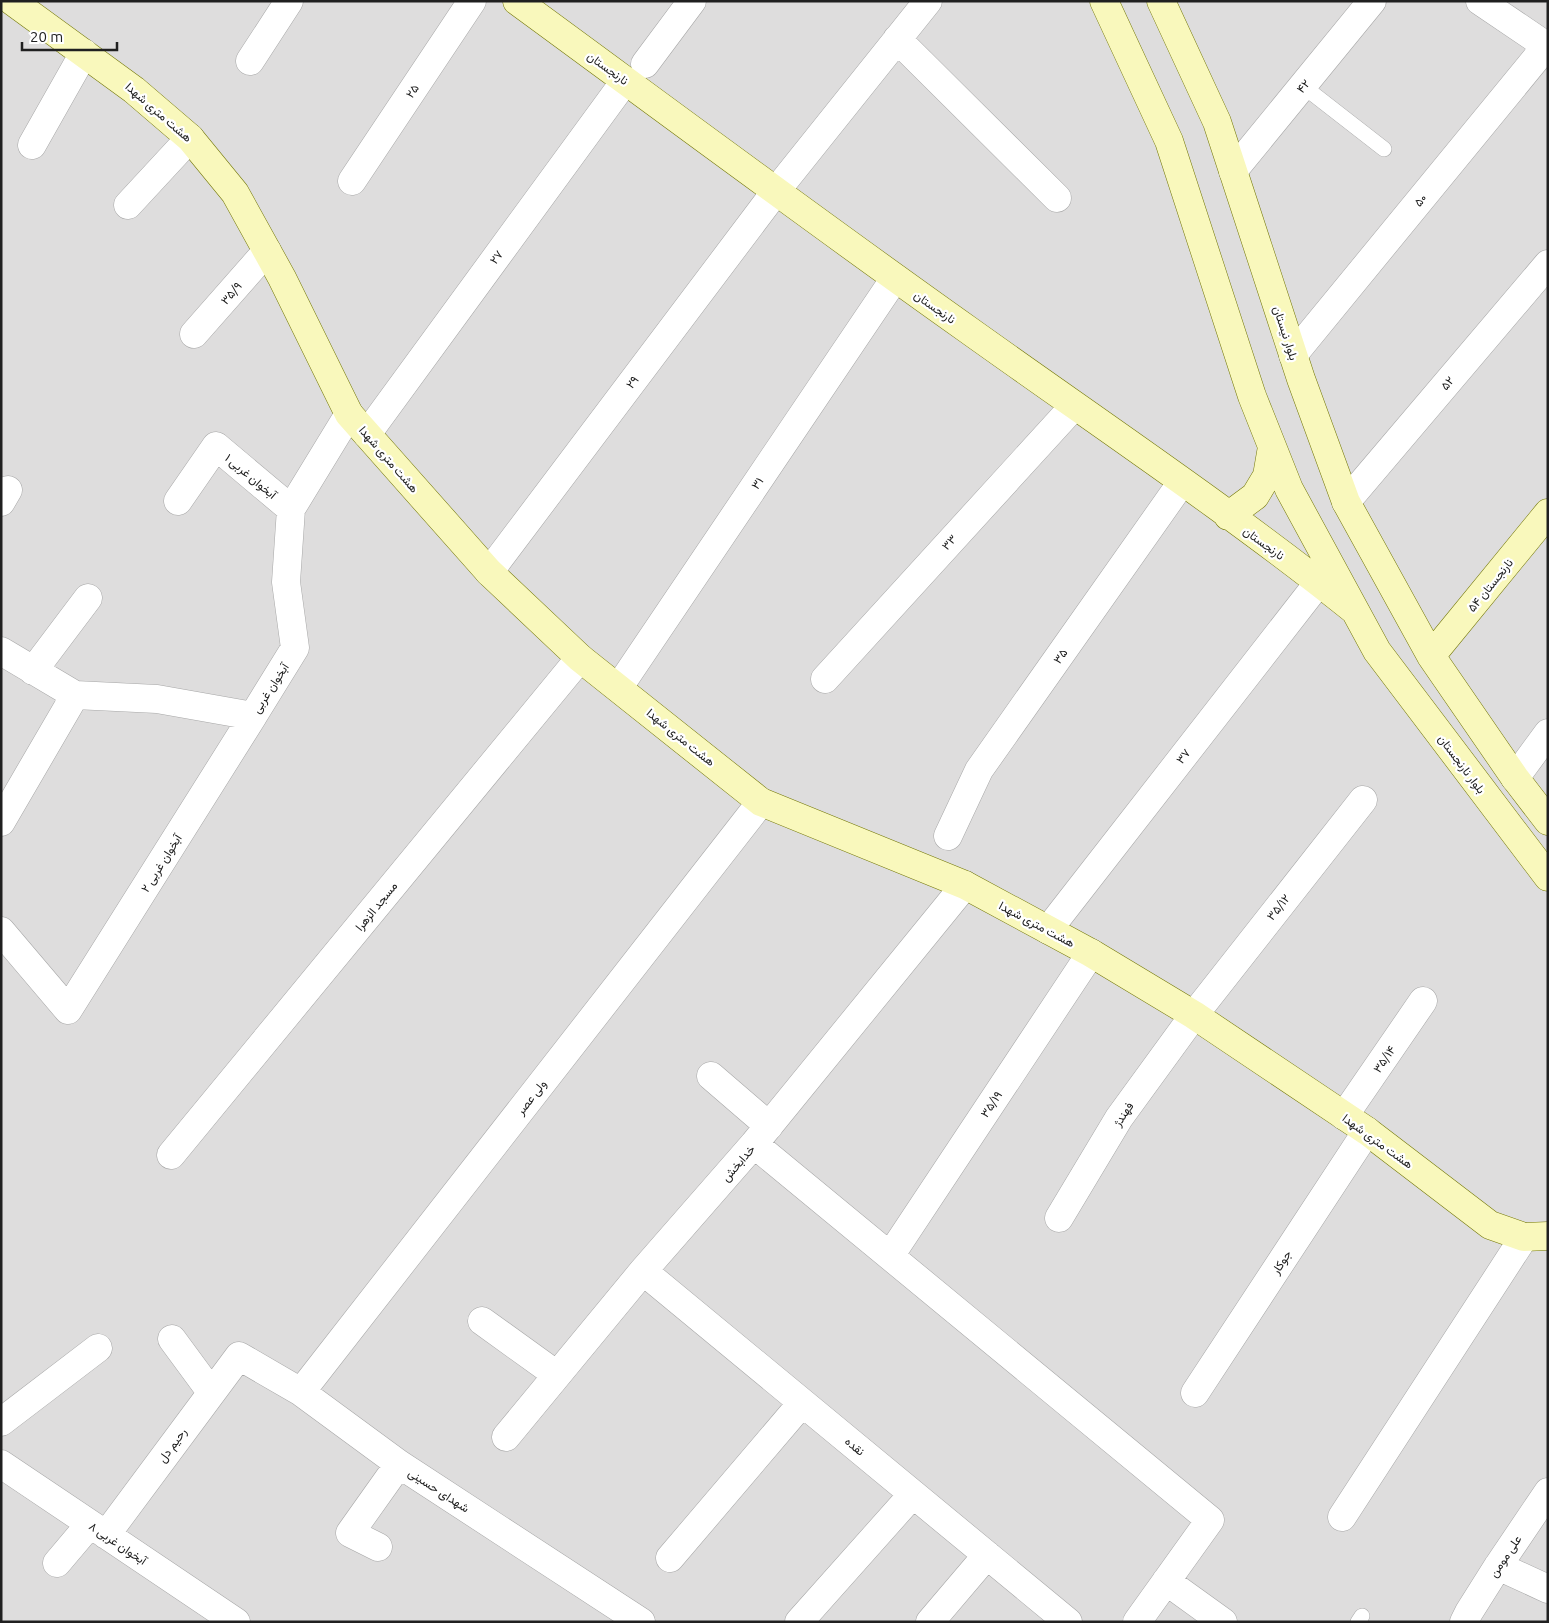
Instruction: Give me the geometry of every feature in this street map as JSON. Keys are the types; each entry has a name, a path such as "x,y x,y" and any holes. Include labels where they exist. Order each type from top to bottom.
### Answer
{"street":[{"name":"هشت متری شهدا","path":"12,1 134,90 190,138 235,193 267,251 350,414 489,572 580,658 619,687 761,802 965,885 1091,953 1194,1015 1367,1131 1490,1225 1536,1236"},
{"path":"250,61 289,1"},
{"name":"۲۵","path":"352,181 472,1"},
{"name":"نارنجستان","path":"518,1 635,72 776,191 1182,482 1319,582 1354,610"},
{"name":"۲۷","path":"367,434 635,72 692,1"},
{"name":"۲۹","path":"489,572 776,191 928,1"},
{"path":"1104,1 1169,141 1252,396 1289,489 1354,610"},
{"name":"بلوار نیستان","path":"1162,1 1218,122 1293,355 1346,502 1432,656"},
{"name":"۴۲","path":"1233,172 1372,1"},
{"path":"1480,1 1547,45"},
{"path":"897,39 1057,198"},
{"name":"۵۰","path":"1293,355 1547,45"},
{"path":"32,145 84,53"},
{"path":"128,205 190,138"},
{"name":"۳۵/۹","path":"194,334 267,251"},
{"name":"۵۲","path":"1346,502 1548,264"},
{"name":"۳۱","path":"619,687 895,278"},
{"name":"۳۳","path":"825,679 1074,406"},
{"name":"آبخوان غربی","path":"75,695 157,699 253,716 295,648 286,582 291,509 350,414"},
{"name":"آبخوان غربی ۱","path":"178,500 216,446 291,509"},
{"path":"1228,516 1255,496 1266,476 1272,447"},
{"name":"۳۵","path":"948,836 979,770 1182,482"},
{"name":"نارنجستان ۵۴","path":"1432,656 1548,513"},
{"name":"۳۷","path":"1048,930 1319,582"},
{"path":"34,671 88,598"},
{"name":"بلوار نارنجستان","path":"1354,610 1376,652 1548,877"},
{"path":"1,651 75,695 1,822"},
{"path":"1432,656 1515,778 1548,821"},
{"name":"مسجد الزهرا","path":"171,1155 580,658"},
{"name":"آبخوان غربی ۲","path":"1,931 68,1010 253,716"},
{"path":"1515,778 1548,733"},
{"name":"۳۵/۱۲","path":"1194,1015 1362,800"},
{"name":"ولی عصر","path":"301,1392 761,802"},
{"name":"خدابخش","path":"506,1437 643,1271 762,1135 965,885"},
{"name":"۳۵/۱۹","path":"890,1256 1091,953"},
{"name":"۳۵/۱۴","path":"1344,1116 1423,1001"},
{"name":"فهندژ","path":"1059,1218 1119,1118 1194,1015"},
{"path":"711,1076 762,1135 890,1256 1210,1520 1137,1622"},
{"name":"جوکار","path":"1195,1393 1367,1131"},
{"path":"1342,1517 1536,1236"},
{"name":"نقده","path":"643,1271 1068,1622"},
{"path":"482,1321 557,1375"},
{"path":"172,1338 211,1392"},
{"path":"1,1422 98,1348"},
{"name":"شهدای حسینی","path":"239,1356 301,1392 399,1464 641,1622"},
{"name":"رحیم دل","path":"57,1563 98,1529 239,1356"},
{"path":"670,1558 802,1402"},
{"name":"آبخوان غربی ۸","path":"1,1464 236,1622"},
{"path":"378,1547 350,1533 399,1464"},
{"name":"علی مومن","path":"1464,1622 1498,1566 1548,1492"},
{"path":"799,1622 913,1494"},
{"path":"930,1622 987,1555"},
{"path":"1498,1566 1548,1589"},
{"path":"1166,1581 1223,1622"}],"lane":[{"path":"1303,86 1384,149"}],"shaded area":[{"path":"1,1 1548,1 1548,1622 1,1622"}]}
